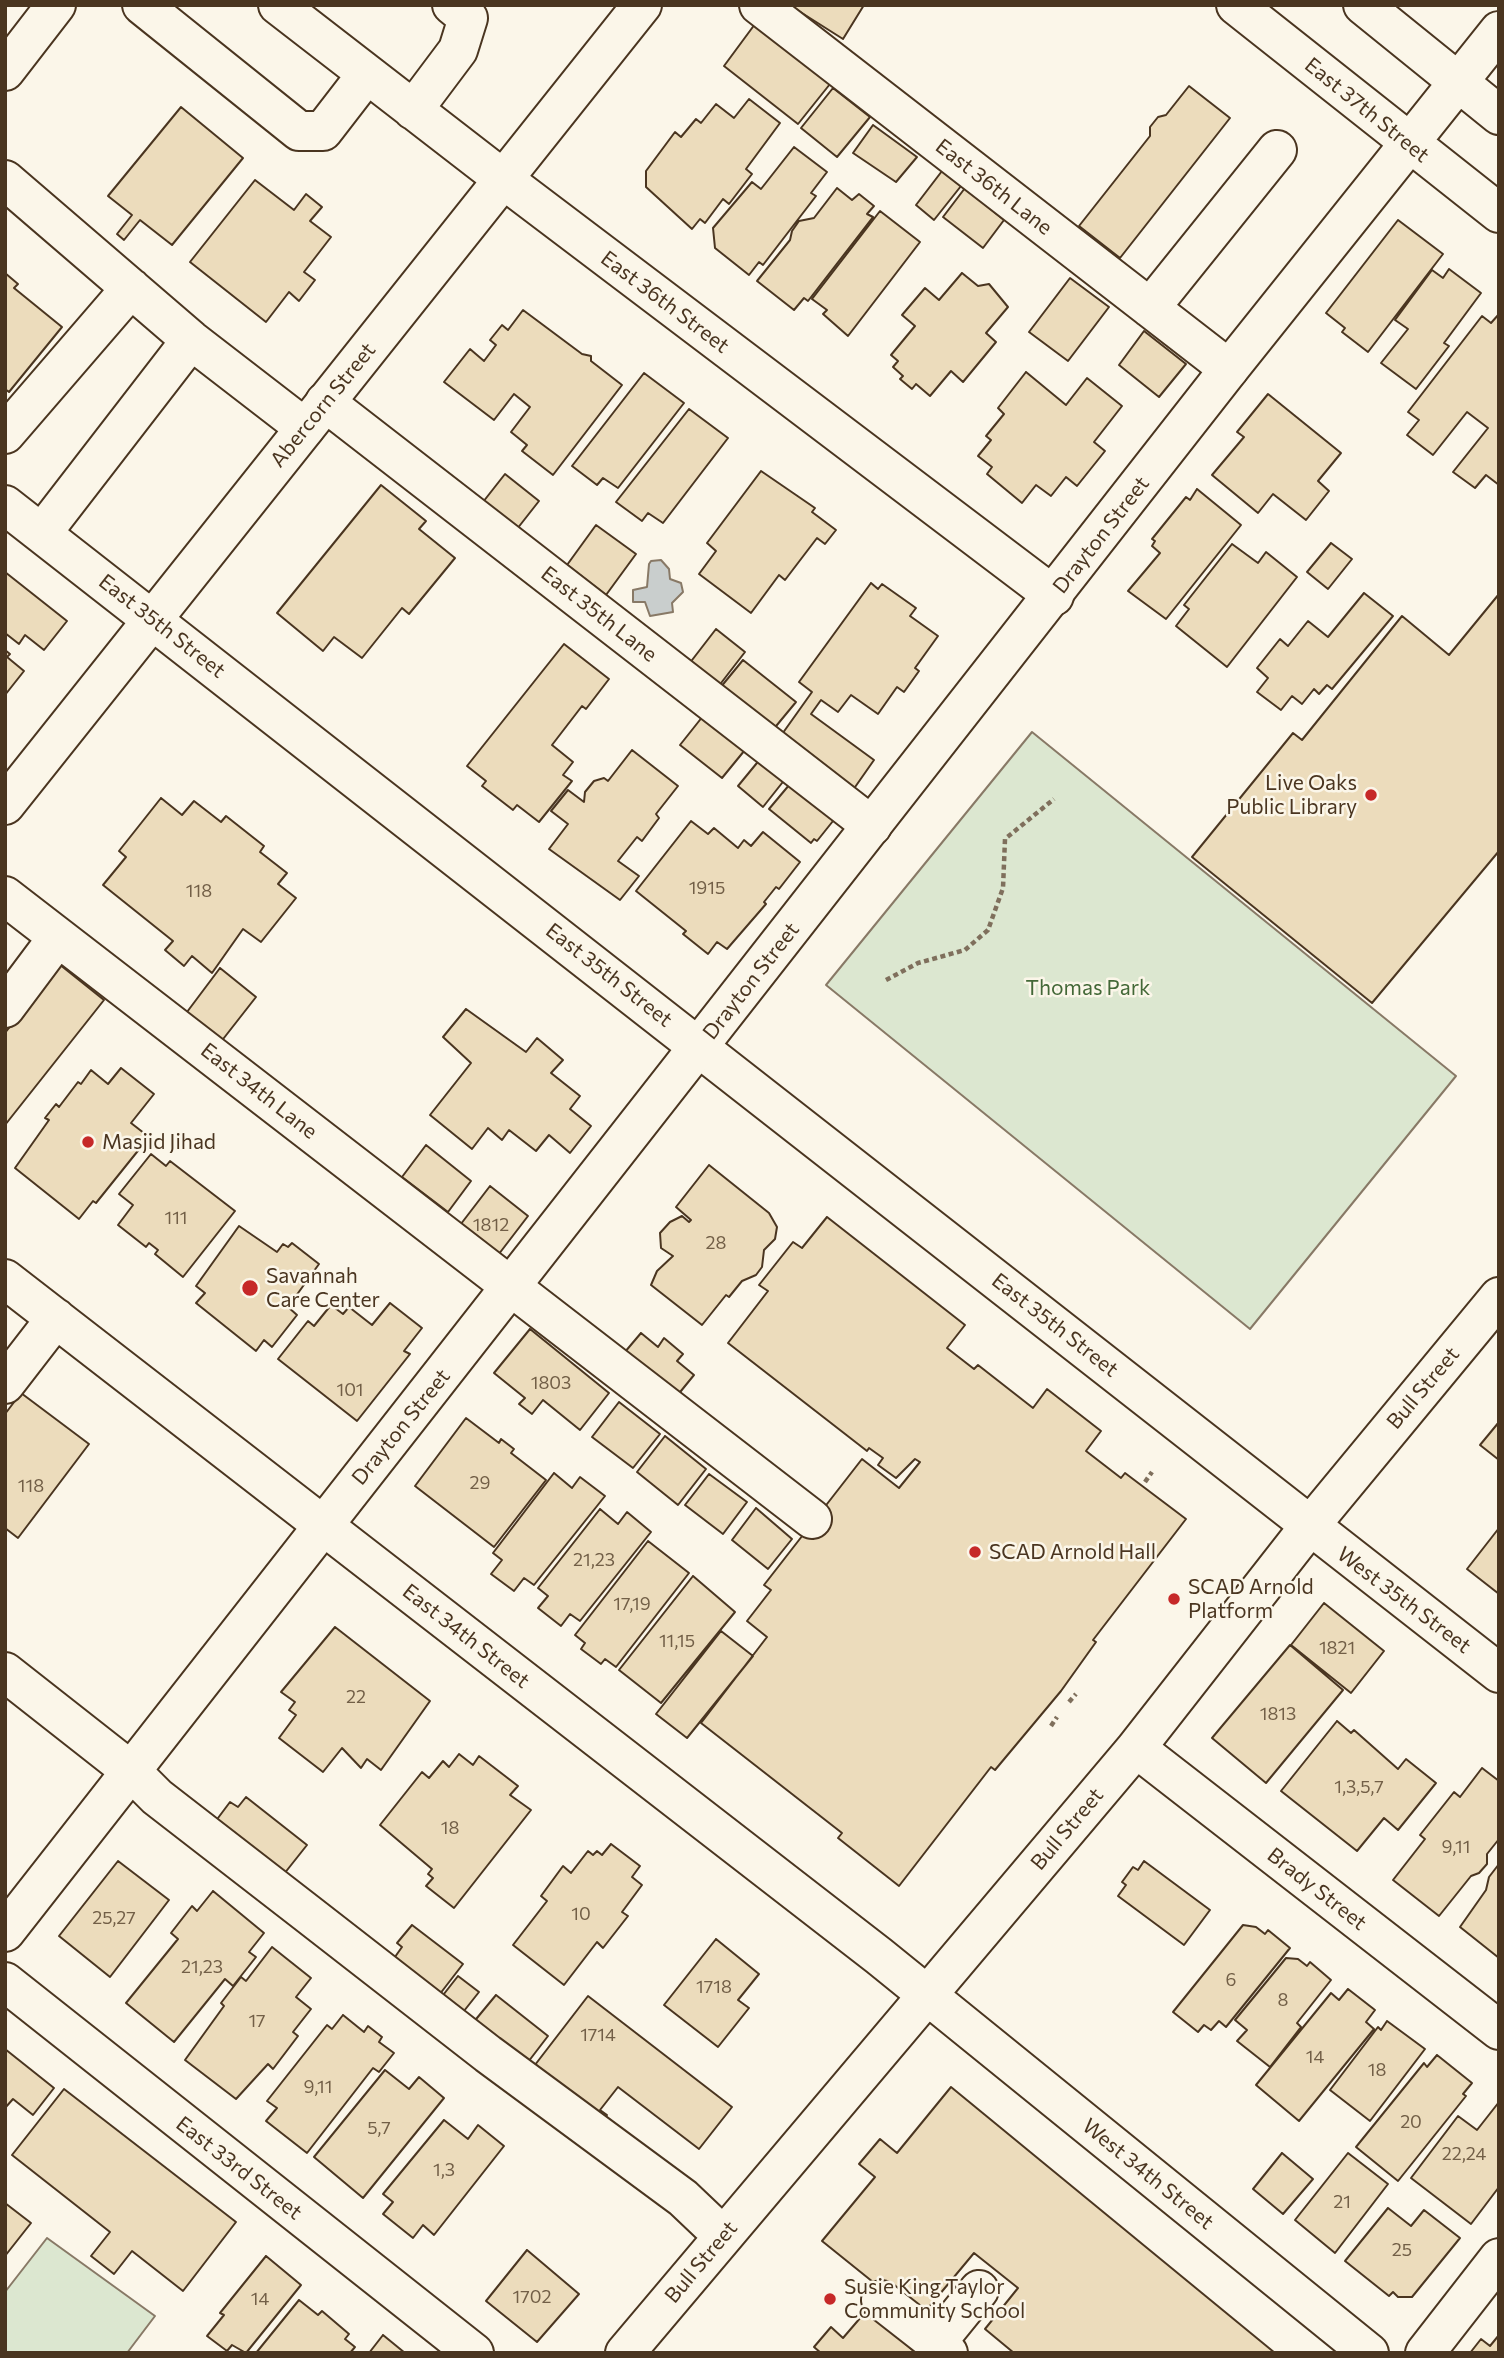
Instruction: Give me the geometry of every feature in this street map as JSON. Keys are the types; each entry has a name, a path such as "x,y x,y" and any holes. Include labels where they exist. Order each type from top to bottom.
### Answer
{"street":[{"path":"5,71 56,5"},
{"path":"142,5 299,131 323,131 367,74"},
{"name":"East 36th Street","path":"278,5 503,180 1054,596"},
{"path":"413,110 458,50 468,18 452,5"},
{"name":"Abercorn Street","path":"5,805 642,5"},
{"name":"East 36th Lane","path":"759,5 1229,369"},
{"name":"East 37th Street","path":"1236,5 1499,213"},
{"path":"1363,5 1499,115"},
{"name":"Drayton Street","path":"5,1932 322,1524 513,1287 1407,142 1499,31"},
{"path":"1150,308 1277,150"},
{"name":"East 35th Lane","path":"5,180 191,340 315,415 872,826"},
{"path":"5,434 131,288"},
{"path":"42,533 191,340"},
{"name":"East 35th Street","path":"5,505 699,1046 1309,1527"},
{"name":"East 34th Lane","path":"5,896 812,1519"},
{"path":"5,1007 58,937"},
{"name":"East 34th Street","path":"5,1279 926,1995"},
{"name":"Bull Street","path":"625,2353 1136,1748 1309,1527 1499,1297"},
{"path":"5,1384 56,1318"},
{"name":"West 35th Street","path":"1309,1527 1499,1673"},
{"path":"5,1672 131,1770 157,1797 467,2037 684,2197 723,2236"},
{"name":"Brady Street","path":"1136,1748 1499,2030"},
{"name":"East 33rd Street","path":"5,1982 474,2353"},
{"name":"West 34th Street","path":"926,1995 1368,2353"},
{"path":"1425,2353 1499,2258"},
{"path":"881,2300 942,2348 979,2290"}],"path":[{"path":"886,980 918,963 965,950 988,930 1003,888 1005,839 1054,799"},
{"path":"1145,1482 1152,1472"},
{"path":"1069,1702 1076,1693"},
{"path":"1051,1726 1057,1717"}],"green space":[{"name":"Thomas Park","path":"1032,732 1456,1076 1250,1329 826,985"},
{"path":"47,2238 155,2316 127,2353 5,2353 5,2292"}],"shaded area":[{"path":"661,560 669,569 670,579 681,583 683,592 672,603 673,612 650,616 645,602 633,602 633,590 647,587 649,564 651,561"}],"building":[{"path":"796,5 864,5 843,39 794,8"},
{"path":"755,24 830,84 798,124 724,66"},
{"path":"1189,86 1230,118 1120,258 1079,226 1150,136 1150,127 1158,117 1166,115"},
{"path":"833,88 870,117 837,157 801,128"},
{"path":"749,99 780,123 746,169 752,174 729,204 723,199 705,223 700,219 692,229 646,187 646,171 675,132 681,137 696,119 701,123 716,104 734,118"},
{"path":"181,107 243,158 172,245 140,220 124,240 117,234 132,215 108,196"},
{"path":"873,125 917,157 896,182 853,153"},
{"path":"794,147 827,172 811,193 816,196 763,265 759,262 749,275 715,248 713,228 752,182 761,189"},
{"path":"942,171 961,186 934,220 916,205"},
{"path":"255,180 294,210 306,194 322,207 310,221 331,237 304,272 315,280 299,301 289,292 266,322 190,262"},
{"path":"837,188 852,200 859,194 874,206 867,214 873,217 808,301 804,298 794,310 757,281 790,240 799,221 814,218"},
{"path":"965,188 1004,220 983,248 943,217"},
{"path":"880,211 920,242 848,336 823,314 827,310 812,299"},
{"path":"1398,220 1443,254 1368,352 1342,332 1345,328 1326,313"},
{"path":"1449,269 1481,293 1444,343 1449,346 1416,389 1381,363 1408,329 1395,320 1432,270 1443,278"},
{"path":"5,273 18,284 14,288 62,327 9,392 5,389"},
{"path":"962,273 978,286 989,284 1008,307 986,333 996,342 963,382 951,371 930,396 916,384 912,389 900,379 903,376 893,367 898,361 891,355 915,326 902,315 925,288 939,300"},
{"path":"1070,278 1109,307 1068,361 1029,332"},
{"path":"523,310 582,354 591,356 591,361 622,385 553,475 522,451 527,445 511,432 530,407 514,394 494,420 444,382 470,349 484,361 496,345 490,340 502,325 508,330"},
{"path":"1499,314 1499,485 1486,475 1475,488 1453,472 1488,428 1467,412 1433,455 1407,435 1419,420 1408,412 1482,316 1491,323"},
{"path":"1144,331 1186,364 1159,397 1119,365"},
{"path":"1026,372 1066,405 1087,378 1122,406 1094,442 1105,451 1077,486 1066,477 1051,496 1036,485 1022,503 987,474 992,467 978,456 991,440 986,436 1004,414 998,408"},
{"path":"644,373 684,403 618,488 603,478 597,485 572,466"},
{"path":"1268,394 1341,453 1318,481 1329,491 1306,520 1273,494 1258,513 1212,475 1244,437 1237,432"},
{"path":"689,409 728,438 663,523 648,513 642,521 616,502"},
{"path":"761,471 815,508 812,512 836,530 825,544 817,538 785,580 779,575 751,613 699,574 716,551 707,543"},
{"path":"505,474 539,501 517,529 483,502"},
{"path":"381,485 426,521 419,529 455,558 409,614 402,608 362,658 334,637 323,651 277,613"},
{"path":"1197,489 1241,525 1166,619 1128,591 1160,553 1152,546 1155,541 1152,539 1186,497 1190,500"},
{"path":"596,525 636,554 606,595 567,565"},
{"path":"1331,543 1352,559 1328,589 1307,572"},
{"path":"1232,544 1258,563 1266,552 1297,577 1227,667 1176,626 1189,609 1184,605"},
{"path":"5,572 67,621 44,650 25,635 19,644 5,633"},
{"path":"871,583 878,589 882,584 916,608 910,616 938,636 915,668 919,671 904,692 897,687 878,714 851,695 838,712 821,700 811,714 874,760 853,790 780,737 812,692 799,682"},
{"path":"1364,593 1393,616 1332,689 1327,685 1319,694 1314,689 1302,704 1292,696 1281,710 1257,692 1268,678 1257,668 1280,639 1288,646 1308,621 1328,637"},
{"name":"Live Oaks Public Library","path":"1499,594 1499,851 1372,1003 1192,857 1293,733 1302,740 1402,616 1449,655"},
{"path":"716,629 745,652 718,687 689,664"},
{"path":"564,644 609,679 586,709 582,706 552,745 573,762 563,775 572,781 539,822 517,805 513,810 482,786 486,781 467,766"},
{"path":"5,650 10,654 7,657 24,671 5,695"},
{"path":"743,660 796,702 772,731 720,688"},
{"path":"707,711 749,745 722,778 680,745"},
{"path":"632,750 678,786 656,814 659,818 642,841 637,837 618,861 639,876 620,900 549,849 568,824 551,811 568,790 584,802 585,792 594,781 604,778 608,781"},
{"path":"761,758 786,778 763,807 738,786"},
{"path":"795,778 837,816 817,841 814,839 811,843 769,809"},
{"path":"161,798 182,815 194,801 221,822 226,816 264,846 260,852 287,873 278,884 296,898 261,942 243,929 212,973 192,956 184,966 165,950 173,941 103,885 126,857 119,851"},
{"path":"691,821 708,834 714,828 738,848 744,840 751,846 763,832 800,862 779,889 776,887 764,902 766,904 727,949 717,942 708,954 683,934 686,931 636,891"},
{"path":"59,964 104,1000 5,1125 5,1033"},
{"path":"220,968 256,997 220,1043 184,1016"},
{"path":"466,1009 526,1052 537,1038 563,1060 551,1073 580,1096 570,1109 591,1126 570,1153 549,1135 536,1151 509,1130 502,1140 488,1128 472,1149 430,1115 471,1063 443,1037"},
{"name":"Masjid Jihad","path":"121,1068 154,1094 131,1123 149,1137 96,1203 93,1201 79,1219 15,1168 49,1120 45,1118 56,1104 59,1107 78,1082 81,1084 91,1070 108,1084"},
{"path":"426,1145 471,1181 448,1212 402,1177"},
{"path":"151,1154 166,1166 170,1161 235,1211 183,1277 155,1254 158,1250 149,1243 146,1247 118,1225 133,1205 119,1194"},
{"path":"709,1165 769,1213 777,1227 775,1239 764,1250 762,1267 756,1275 742,1281 729,1297 726,1295 702,1325 651,1285 657,1271 673,1256 661,1248 660,1233 670,1222 682,1216 689,1222 691,1220 676,1207"},
{"path":"490,1186 528,1216 492,1263 454,1233"},
{"name":"SCAD Arnold Hall","path":"827,1217 965,1325 947,1348 974,1369 978,1365 1033,1408 1047,1389 1101,1431 1086,1451 1121,1478 1125,1473 1186,1519 1093,1640 1096,1642 1061,1691 995,1770 991,1767 899,1886 838,1838 842,1833 701,1723 767,1637 747,1621 771,1590 764,1585 862,1459 899,1488 920,1462 915,1459 896,1478 878,1465 883,1458 869,1448 867,1451 728,1343 768,1291 759,1285 793,1242 802,1248"},
{"name":"Savannah Care Center","path":"239,1226 277,1252 283,1244 288,1247 292,1243 319,1264 288,1307 297,1315 272,1347 264,1340 256,1351 196,1303 205,1293 196,1286"},
{"path":"390,1303 422,1328 404,1351 410,1354 357,1421 278,1359 308,1321 314,1326 331,1305 343,1314 349,1307 372,1325"},
{"path":"530,1329 609,1393 580,1430 543,1400 532,1414 519,1404 525,1398 494,1373"},
{"path":"641,1333 658,1347 664,1338 683,1354 677,1361 694,1375 672,1402 619,1359"},
{"path":"21,1393 89,1444 18,1538 5,1528 5,1414"},
{"path":"619,1402 660,1434 633,1468 592,1437"},
{"path":"466,1418 499,1443 501,1439 514,1449 511,1453 546,1480 494,1547 415,1486"},
{"path":"1499,1422 1499,1460 1480,1445"},
{"path":"665,1436 706,1469 678,1505 637,1472"},
{"path":"554,1473 572,1488 580,1477 605,1496 534,1585 524,1578 514,1591 491,1574 502,1560 493,1553"},
{"path":"709,1474 747,1502 723,1534 685,1505"},
{"path":"756,1508 792,1539 768,1569 732,1540"},
{"path":"600,1509 618,1524 627,1512 651,1532 580,1621 570,1614 561,1626 538,1608 548,1596 538,1588"},
{"path":"1499,1528 1499,1594 1467,1569"},
{"path":"648,1541 689,1573 616,1667 605,1659 601,1664 581,1649 585,1643 575,1635"},
{"path":"693,1576 735,1612 661,1703 619,1670"},
{"path":"1324,1603 1384,1651 1351,1693 1291,1645"},
{"path":"335,1627 430,1701 381,1770 367,1759 361,1768 342,1748 323,1772 279,1738 296,1715 289,1710 295,1702 281,1692"},
{"path":"721,1631 753,1656 687,1738 656,1714"},
{"path":"1290,1645 1343,1690 1266,1783 1212,1738"},
{"path":"1337,1721 1351,1733 1354,1730 1398,1769 1406,1759 1436,1783 1398,1830 1384,1818 1357,1851 1281,1791"},
{"path":"459,1754 473,1765 479,1756 518,1786 510,1795 531,1810 454,1908 426,1886 433,1878 428,1874 432,1869 380,1825 422,1772 429,1778 443,1761 449,1767"},
{"path":"1482,1768 1499,1781 1499,1839 1487,1854 1487,1864 1479,1873 1471,1876 1439,1916 1393,1880 1425,1839 1420,1835 1454,1792 1460,1797"},
{"path":"246,1797 307,1845 280,1879 215,1822 230,1802 238,1807"},
{"path":"611,1844 640,1866 632,1877 642,1885 622,1912 628,1916 603,1948 597,1942 564,1985 513,1945 547,1901 541,1896 563,1866 571,1873 588,1851 593,1855 597,1851 602,1855"},
{"path":"118,1861 169,1900 110,1977 59,1936"},
{"path":"1144,1861 1210,1910 1184,1945 1118,1896 1126,1885 1122,1882 1133,1867 1138,1870"},
{"path":"1499,1864 1499,1958 1460,1927 1486,1890 1489,1877"},
{"path":"213,1891 264,1933 249,1952 256,1957 233,1986 225,1979 174,2042 126,2003 178,1939 171,1933 192,1906 197,1911"},
{"path":"412,1925 463,1964 436,1999 390,1964 402,1947 397,1943"},
{"path":"1243,1925 1256,1927 1265,1934 1268,1930 1290,1948 1226,2027 1219,2021 1211,2030 1204,2025 1198,2032 1173,2012"},
{"path":"716,1939 759,1974 738,2000 749,2008 718,2047 664,2005"},
{"path":"272,1947 311,1978 296,1997 311,2009 293,2032 298,2036 273,2069 268,2064 236,2099 185,2060 224,2006 221,2003 241,1977 246,1981"},
{"path":"1286,1958 1298,1959 1307,1966 1310,1962 1331,1980 1297,2023 1301,2027 1270,2067 1237,2041 1247,2030 1235,2020"},
{"path":"458,1976 479,1992 460,2016 440,1999"},
{"path":"1348,1989 1375,2010 1366,2022 1374,2029 1299,2121 1256,2085 1331,1993 1339,2000"},
{"path":"496,1995 548,2036 525,2066 472,2024"},
{"path":"588,1996 732,2107 699,2149 618,2087 600,2110 607,2115 599,2126 528,2074"},
{"path":"343,2015 364,2032 368,2026 382,2037 379,2042 394,2053 379,2072 373,2068 307,2153 266,2121 277,2108 267,2101 327,2025 332,2029"},
{"path":"1387,2021 1425,2049 1370,2121 1330,2090 1378,2027 1381,2030"},
{"path":"5,2049 54,2088 33,2115 13,2099 5,2108"},
{"path":"1437,2055 1472,2083 1463,2094 1466,2096 1398,2181 1356,2147 1424,2063 1427,2067"},
{"path":"385,2070 409,2089 419,2077 444,2098 363,2198 314,2157"},
{"path":"951,2087 1275,2353 1014,2353 985,2329 1018,2288 974,2253 919,2319 822,2241 875,2177 859,2164 880,2139 897,2153"},
{"path":"64,2089 236,2222 183,2291 132,2251 114,2274 91,2256 110,2232 12,2155"},
{"path":"1499,2102 1499,2187 1471,2224 1411,2178 1458,2116 1477,2130"},
{"path":"444,2120 468,2139 478,2125 504,2146 434,2235 423,2225 413,2238 383,2214 393,2202 383,2194"},
{"path":"1282,2153 1313,2179 1283,2214 1253,2189"},
{"path":"1348,2153 1388,2184 1335,2253 1295,2220"},
{"path":"5,2203 31,2223 5,2256"},
{"path":"1388,2208 1411,2226 1424,2210 1460,2238 1412,2297 1398,2297 1393,2292 1389,2296 1345,2261"},
{"path":"527,2250 579,2294 537,2342 486,2301"},
{"path":"266,2256 301,2285 246,2353 232,2345 227,2351 207,2336 224,2315 220,2313"},
{"path":"299,2300 318,2315 322,2311 349,2334 345,2339 355,2347 350,2353 256,2353"},
{"path":"867,2310 916,2353 821,2353 814,2347 831,2327 843,2338"},
{"path":"383,2335 405,2353 369,2353"},
{"path":"1499,2335 1499,2353 1470,2353 1481,2339 1490,2346"}],"place":[{"name":"Live Oaks Public Library","path":"1371,795"},
{"name":"Masjid Jihad","path":"88,1142"},
{"name":"Savannah Care Center","path":"250,1288"},
{"name":"SCAD Arnold Hall","path":"975,1552"},
{"name":"SCAD Arnold Platform","path":"1174,1599"},
{"name":"Susie King Taylor Community School","path":"830,2299"}]}
